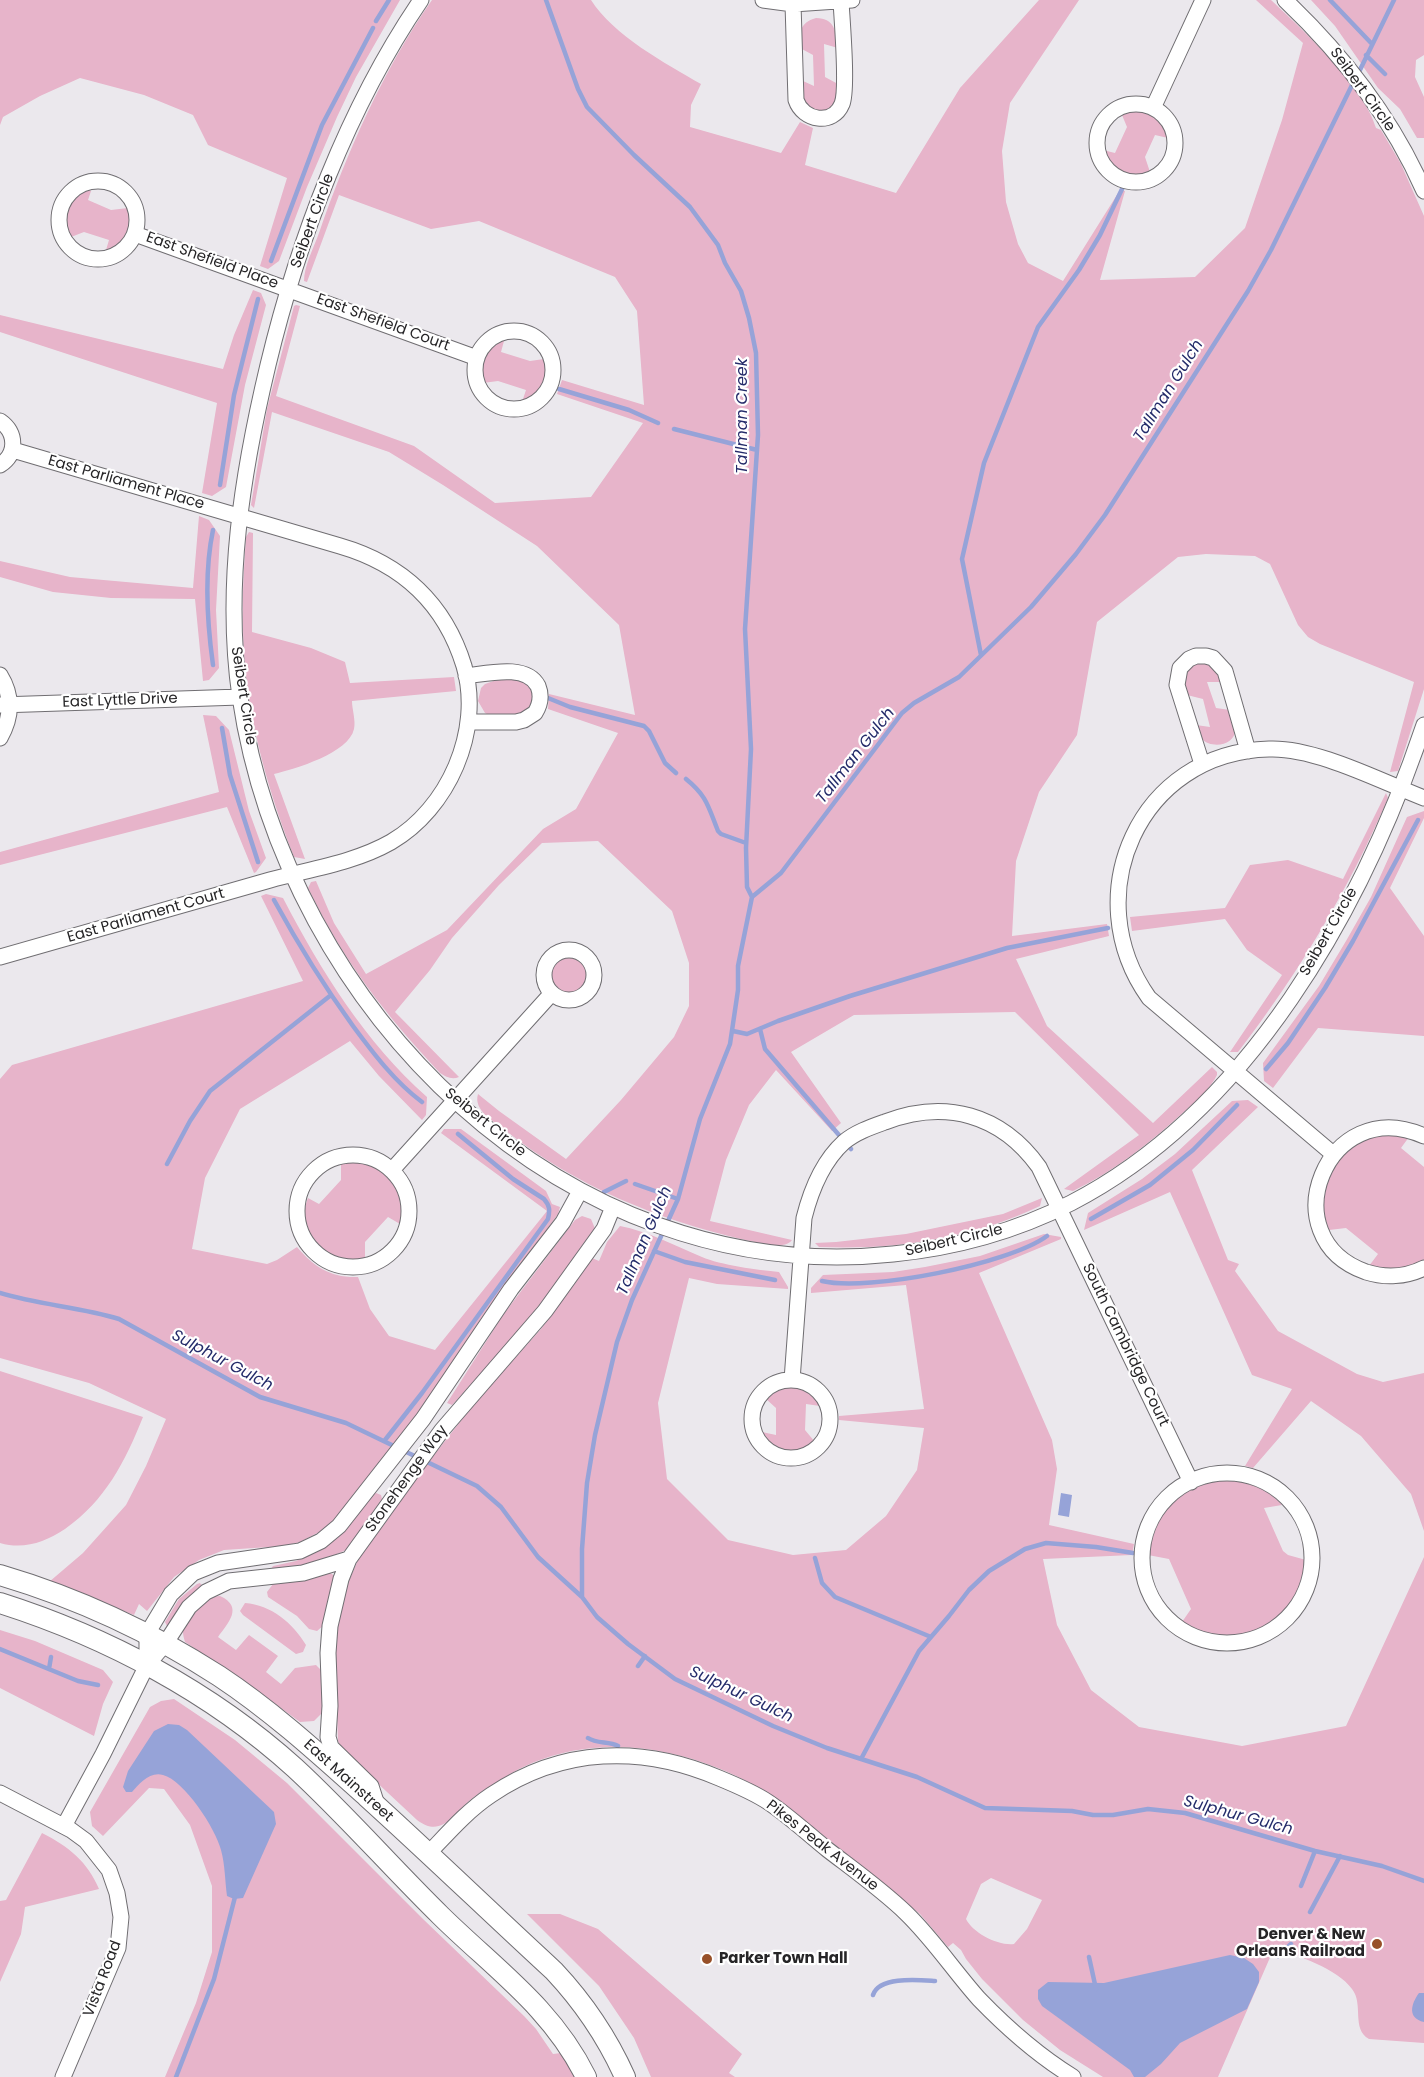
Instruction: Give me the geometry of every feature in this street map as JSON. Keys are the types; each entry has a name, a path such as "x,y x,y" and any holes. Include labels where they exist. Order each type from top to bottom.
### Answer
{"main road":[{"name":"East Mainstreet","path":"0,1575 84,1605 147,1634 220,1677 306,1742 575,1993 608,2041 625,2077"},
{"name":"East Mainstreet","path":"0,1603 78,1632 147,1665 210,1703 293,1767 442,1917 534,2002 568,2045 586,2077"}],"street":[{"name":"Seibert Circle","path":"421,0 389,52 346,136 318,204 289,289 261,394 249,450 239,517 234,595 235,644 240,697 263,799 292,875 326,943 369,1007 412,1058 455,1100 519,1152 580,1191 630,1214 686,1234 749,1250 802,1257 873,1256 941,1247 1001,1231 1059,1208 1108,1181 1159,1146 1193,1116 1234,1072 1278,1014 1328,938 1368,863 1401,789 1424,725"},
{"path":"763,0 793,4 846,1 844,98 836,113 822,119 805,114 796,100 793,4"},
{"path":"1153,108 1203,0"},
{"name":"Seibert Circle","path":"1285,0 1340,58 1418,162 1424,191"},
{"path":"1142,105 1153,108 1165,118 1173,131 1175,146 1171,161 1161,173 1148,181 1133,183 1118,178 1106,169 1097,153 1097,135 1101,124 1113,111 1124,106 1142,105"},
{"name":"East Shefield Place","path":"99,182 117,186 134,207 137,225 135,234 124,249 116,255 98,259 88,258 72,248 61,233 62,205 67,197 81,185 99,182"},
{"name":"East Shefield Place","path":"135,234 289,289"},
{"name":"East Shefield Court","path":"289,289 477,358"},
{"path":"512,332 525,333 537,339 549,354 552,380 541,399 528,407 514,409 499,406 487,399 478,387 475,372 477,358 488,342 499,335 512,332"},
{"path":"0,421 13,437 13,450 6,461 0,465"},
{"name":"East Parliament Place","path":"13,450 356,550 391,567 423,594 440,616 458,650 466,676"},
{"path":"1202,764 1177,685 1180,668 1196,656 1213,658 1225,671 1248,751"},
{"path":"466,676 523,674 537,684 540,695 535,714 524,720 468,722"},
{"path":"0,675 8,694 5,705 9,716 0,738"},
{"name":"East Parliament Court","path":"0,957 355,857 390,843 426,813 446,786 459,757 468,722 469,697 466,676"},
{"name":"East Lyttle Drive","path":"5,705 240,697"},
{"path":"1333,1154 1149,998 1138,981 1124,950 1118,921 1119,882 1127,851 1138,825 1162,794 1202,764 1221,757 1248,751 1280,749 1310,754 1424,798"},
{"path":"392,1170 552,993"},
{"name":"South Cambridge Court","path":"792,1380 804,1218 820,1173 834,1153 860,1132 912,1113 934,1110 961,1113 1000,1129 1017,1142 1033,1159 1045,1178 1191,1482"},
{"path":"1424,1136 1408,1130 1380,1128 1354,1137 1333,1154 1320,1177 1316,1202 1320,1228 1334,1250 1354,1266 1378,1275 1404,1274 1424,1268"},
{"path":"346,1155 375,1160 392,1170 404,1186 409,1205 408,1224 395,1250 379,1262 351,1268 332,1264 315,1253 303,1238 296,1209 301,1190 311,1173 327,1161 346,1155"},
{"name":"Stonehenge Way","path":"147,1634 171,1594 193,1574 218,1563 249,1557 284,1555 311,1546 331,1534 339,1526 423,1419 511,1289 563,1222 580,1191"},
{"name":"Stonehenge Way","path":"378,1808 372,1786 331,1747 328,1737 329,1632 341,1579 350,1559 397,1490 442,1430 545,1311 604,1229 612,1207"},
{"path":"792,1380 806,1383 818,1391 826,1403 830,1416 826,1437 817,1448 805,1455 791,1458 777,1456 761,1444 754,1432 752,1418 757,1399 766,1388 779,1382 792,1380"},
{"path":"1220,1474 1241,1475 1260,1480 1286,1497 1304,1522 1310,1541 1312,1561 1306,1591 1290,1616 1266,1634 1235,1643 1213,1642 1193,1636 1166,1617 1149,1591 1143,1559 1148,1528 1165,1501 1191,1482 1220,1474"},
{"path":"64,1826 103,1755 147,1665 165,1644 189,1606 219,1584 241,1579 303,1573 350,1559"},
{"path":"147,1634 147,1665"},
{"name":"Pikes Peak Avenue","path":"428,1854 464,1817 488,1797 511,1783 553,1765 587,1757 632,1755 666,1760 692,1768 735,1785 768,1802 881,1892 921,1928 980,1999 1041,2054 1073,2077"},
{"name":"Vista Road","path":"0,1793 64,1826 86,1841 109,1870 117,1893 121,1917 118,1948 63,2077"}],"shaded area":[{"path":"0,0 400,0 356,77 337,117 279,261 268,269 260,266 287,178 208,145 193,115 144,95 80,78 40,96 3,117 0,125"},
{"path":"432,0 591,0 626,37 701,84 691,105 690,127 781,153 800,122 813,128 805,165 896,193 960,88 1039,0 1079,0 1010,103 1002,151 1006,202 1018,244 1028,263 1063,281 1120,190 1125,191 1100,280 1195,277 1245,228 1282,120 1303,43 1256,0 1271,0 1331,60 1359,95 1370,112 1376,128 1381,130 1401,164 1424,216 1424,689 1398,771 1390,772 1414,682 1308,637 1298,625 1270,564 1255,556 1206,554 1178,557 1097,622 1077,735 1039,792 1016,861 1012,936 1107,924 1109,936 1016,959 1047,1026 1153,1123 1212,1067 1217,1075 1203,1094 1160,1133 1118,1165 1089,1183 1073,1191 1064,1189 1139,1135 1015,1012 854,1015 791,1052 841,1123 832,1131 776,1070 749,1105 726,1160 710,1221 792,1240 783,1245 763,1244 681,1222 619,1199 561,1168 533,1151 481,1111 477,1100 478,1094 566,1159 621,1100 674,1037 689,1006 689,963 672,911 598,841 542,843 499,885 452,938 430,970 395,1012 459,1077 456,1078 449,1078 440,1073 383,1008 366,986 322,915 308,888 311,882 316,881 334,923 366,974 447,930 543,829 576,809 618,733 548,709 549,694 635,715 619,625 537,546 389,452 272,412 254,508 251,505 267,409 296,305 300,306 276,396 414,446 495,503 591,497 643,423 557,394 562,380 644,405 637,311 615,277 479,221 431,229 339,195 307,282 304,281 307,263 354,142 382,83"},
{"path":"1311,0 1424,0 1424,55 1416,60 1415,77 1424,97 1424,138 1417,138 1400,109 1378,88 1335,26"},
{"path":"816,18 831,23 838,48 824,44 825,77 838,84 836,105 821,114 803,103 801,86 803,81 814,86 813,55 800,48 800,37 803,25"},
{"path":"1138,110 1158,118 1165,127 1168,138 1155,135 1145,157 1150,172 1136,178 1122,174 1116,169 1103,150 1115,153 1127,127 1122,115 1125,112"},
{"path":"87,189 91,191 88,200 111,210 128,208 130,226 124,239 111,252 106,250 109,240 84,232 71,237 67,230 65,216 67,210 75,197"},
{"path":"253,290 261,293 266,305 245,385 226,487 212,496 202,493 217,403 0,332 0,315 223,369"},
{"path":"501,340 504,341 501,352 530,361 544,359 547,377 539,392 530,401 522,402 526,390 498,381 483,383 481,371 484,358 490,347"},
{"path":"199,516 209,520 220,536 216,610 219,668 209,680 203,681 195,599 111,598 53,592 0,577 0,561 70,577 193,588"},
{"path":"249,532 253,533 252,632 311,648 345,662 350,683 454,677 456,691 352,701 355,722 350,738 320,759 274,774 305,859 294,857 274,802 258,745 247,687 244,658 243,583 246,537"},
{"path":"1209,662 1216,668 1221,682 1207,682 1216,708 1230,710 1235,729 1232,739 1217,745 1206,742 1198,732 1196,725 1210,727 1203,699 1187,695 1185,687 1185,677 1190,666"},
{"path":"502,678 524,680 534,690 532,708 519,717 491,716 485,713 478,701 481,688 485,684"},
{"path":"203,715 216,716 229,730 249,811 266,858 256,872 254,873 227,807 0,865 0,852 219,792"},
{"path":"1386,793 1388,798 1373,832 1321,930 1282,992 1238,1052 1230,1052 1282,975 1247,950 1225,919 1132,931 1130,917 1225,908 1250,865 1288,860 1343,879"},
{"path":"1424,811 1424,818 1390,888 1424,936 1424,1036 1318,1028 1273,1088 1264,1081 1263,1063 1319,986 1346,941 1371,897 1407,817"},
{"path":"266,894 283,898 329,979 364,1029 405,1076 427,1097 426,1115 422,1120 379,1076 350,1041 240,1109 205,1178 192,1249 267,1264 297,1247 324,1270 339,1276 358,1277 370,1309 389,1336 435,1350 547,1211 441,1133 444,1129 461,1129 546,1191 552,1204 560,1207 558,1214 472,1333 419,1414 329,1527 300,1542 284,1546 224,1550 199,1560 174,1577 147,1611 139,1604 134,1615 49,1582 83,1553 126,1505 166,1419 89,1383 0,1358 0,1079 12,1065 303,981 261,896"},
{"path":"569,956 583,961 588,975 583,989 569,994 555,989 550,975 555,961"},
{"path":"1248,1100 1258,1107 1192,1170 1228,1260 1239,1264 1235,1271 1278,1331 1357,1374 1383,1382 1424,1373 1424,1531 1411,1494 1361,1436 1311,1401 1253,1468 1245,1466 1292,1389 1252,1375 1170,1192 1084,1230 1088,1213 1142,1179 1175,1154 1232,1101"},
{"path":"1391,1133 1409,1137 1401,1148 1424,1167 1424,1260 1404,1268 1383,1269 1369,1266 1378,1254 1346,1228 1329,1230 1323,1212 1323,1188 1335,1160 1359,1141"},
{"path":"347,1160 366,1163 383,1171 400,1192 405,1211 400,1224 388,1217 365,1242 365,1260 352,1263 339,1261 318,1248 310,1237 305,1212 308,1198 319,1204 341,1180 341,1163"},
{"path":"1042,1198 1040,1206 1014,1217 987,1227 932,1240 847,1247 819,1247 815,1243 906,1234 1003,1214"},
{"path":"582,1216 591,1219 596,1231 532,1316 456,1401 452,1405 447,1403 503,1315 575,1220"},
{"path":"620,1226 630,1228 710,1260 739,1267 779,1272 788,1287 788,1289 717,1284 689,1278 658,1403 667,1479 728,1540 793,1555 846,1550 886,1516 917,1470 924,1428 839,1420 839,1416 924,1409 906,1285 811,1293 811,1288 823,1275 893,1272 925,1267 980,1256 1044,1234 1061,1237 1061,1239 979,1273 1052,1440 1057,1469 1049,1525 1134,1544 1132,1555 1043,1559 1057,1625 1091,1690 1139,1727 1242,1746 1346,1726 1424,1557 1424,2043 1369,2039 1360,2029 1355,1995 1345,1982 1327,1969 1275,1946 1218,2077 1103,2077 1060,2050 1023,2020 982,1979 961,1950 953,1943 948,1947 920,1914 786,1805 721,1769 686,1757 650,1750 613,1747 576,1750 541,1760 507,1776 469,1801 446,1823 433,1827 417,1820 342,1750 338,1741 334,1639 345,1590 358,1560 398,1501 474,1404 541,1329 592,1258 599,1261 607,1242","holes":["991,1878 1042,1900 1027,1929 1014,1944 1001,1943 987,1938 974,1929 966,1919 981,1884"]},
{"path":"0,1371 143,1417 121,1465 92,1506 65,1529 34,1544 17,1546 0,1543"},
{"path":"793,1386 814,1396 820,1401 820,1406 806,1404 805,1430 815,1442 801,1449 787,1451 768,1442 762,1437 762,1432 776,1435 776,1408 766,1399 778,1390"},
{"path":"1227,1480 1264,1490 1282,1505 1264,1508 1283,1551 1288,1555 1306,1560 1301,1583 1291,1602 1278,1617 1262,1628 1244,1635 1224,1636 1203,1632 1182,1622 1191,1609 1169,1559 1148,1555 1158,1524 1173,1501 1195,1487"},
{"path":"372,1494 381,1495 383,1503 346,1550 303,1569 271,1569 273,1566 296,1561 327,1546"},
{"path":"329,1572 336,1577 324,1625 317,1631 309,1629 297,1616 268,1597 267,1592 273,1584"},
{"path":"200,1583 203,1587 167,1626 165,1622 179,1599"},
{"path":"220,1596 227,1600 233,1610 229,1621 218,1637 236,1650 249,1635 278,1656 266,1672 281,1684 295,1668 316,1665 323,1672 322,1713 314,1721 300,1722 185,1642 184,1626 190,1613 208,1599"},
{"path":"245,1603 264,1607 280,1616 301,1637 306,1645 303,1652 296,1654 243,1615 240,1611"},
{"path":"0,1630 35,1641 103,1670 113,1682 103,1704 94,1736 0,1688"},
{"path":"174,1699 235,1740 287,1783 524,2016 553,2054 561,2053 575,2077 165,2077 196,2003 212,1952 212,1886 190,1825 164,1789 149,1788 103,1836 92,1826 90,1812 150,1707 161,1701"},
{"path":"42,1833 60,1843 76,1856 89,1871 99,1889 25,1907 21,1934 0,1982 0,1901 6,1900"},
{"path":"527,1914 560,1914 598,1929 742,2054 729,2073 735,2077 651,2077 634,2038 599,1986"}],"water":[{"path":"1061,1493 1072,1495 1069,1517 1058,1515"},
{"path":"168,1724 179,1725 187,1730 274,1812 276,1824 243,1898 234,1899 227,1896 218,1841 198,1806 180,1786 171,1779 158,1774 145,1779 132,1792 126,1792 123,1787 128,1771 154,1731"},
{"path":"1230,1955 1244,1958 1259,1972 1259,1982 1247,2009 1180,2043 1161,2064 1145,2077 1134,2077 1130,2070 1042,2006 1038,1999 1038,1990 1048,1982 1104,1983"},
{"path":"1419,1993 1424,1993 1424,2022 1415,2017 1412,2010"}],"waterway":[{"path":"376,21 389,0"},
{"name":"Tallman Creek","path":"546,0 578,89 587,107 690,207 718,245 741,291 749,318 756,353 758,435 745,629 751,749 746,848 747,887 752,897"},
{"path":"1330,0 1372,44"},
{"name":"Tallman Gulch","path":"1358,74 1394,0"},
{"path":"271,261 322,125 373,28"},
{"path":"1366,55 1385,74"},
{"name":"Tallman Gulch","path":"582,1597 582,1549 587,1483 595,1435 617,1342 632,1300 678,1199 700,1119 730,1044 738,990 738,966 752,897 781,873 902,713 914,703 959,677 1031,607 1076,554 1105,515 1248,291 1271,250 1354,81"},
{"path":"981,655 962,559 984,463 1038,327 1079,270 1100,235 1123,187"},
{"path":"220,485 234,395 258,299"},
{"path":"559,389 629,410 658,423"},
{"path":"674,429 757,450"},
{"path":"213,530 208,563 207,598 213,665"},
{"path":"548,698 570,707 644,726 649,731 665,763 676,773"},
{"path":"222,728 230,775 258,862"},
{"path":"686,779 703,796 718,831 746,843"},
{"path":"1266,1069 1288,1043 1325,988 1418,820"},
{"path":"274,900 292,933 353,1026 394,1076 422,1102"},
{"path":"733,1031 747,1034 850,996 1007,948 1108,928"},
{"path":"167,1164 190,1121 210,1091 331,995"},
{"path":"760,1029 765,1049 851,1149"},
{"path":"1091,1219 1150,1185 1193,1150 1237,1105"},
{"path":"385,1440 422,1393 548,1219 549,1208 544,1199 513,1179 458,1134"},
{"path":"604,1192 626,1181"},
{"path":"635,1184 678,1199"},
{"path":"822,1281 871,1283 938,1273 1002,1256 1047,1236"},
{"path":"654,1251 685,1262 775,1280"},
{"name":"Sulphur Gulch","path":"0,1293 119,1319 260,1397 346,1423 477,1486 501,1507 538,1557 582,1597 597,1617 628,1644 675,1679 773,1726 827,1748 917,1777 985,1808 1072,1811 1093,1815 1113,1815 1148,1809 1185,1813 1315,1851 1382,1866 1424,1881"},
{"path":"861,1759 919,1651 969,1590 989,1571 1025,1549 1046,1543 1133,1553"},
{"path":"815,1558 822,1583 835,1597 931,1637"},
{"path":"0,1649 78,1681 98,1685"},
{"path":"638,1666 645,1656"},
{"path":"49,1669 51,1657"},
{"path":"588,1738 618,1746"},
{"path":"1301,1886 1315,1851"},
{"path":"1310,1912 1340,1856"},
{"path":"176,2077 214,1979 236,1893"},
{"path":"1278,1956 1291,1944"},
{"path":"1089,1957 1096,1989"},
{"path":"873,1995 877,1989 891,1982 935,1981"}],"place":[{"name":"Denver & New Orleans Railroad","path":"1377,1944"},
{"name":"Parker Town Hall","path":"707,1959"}]}
